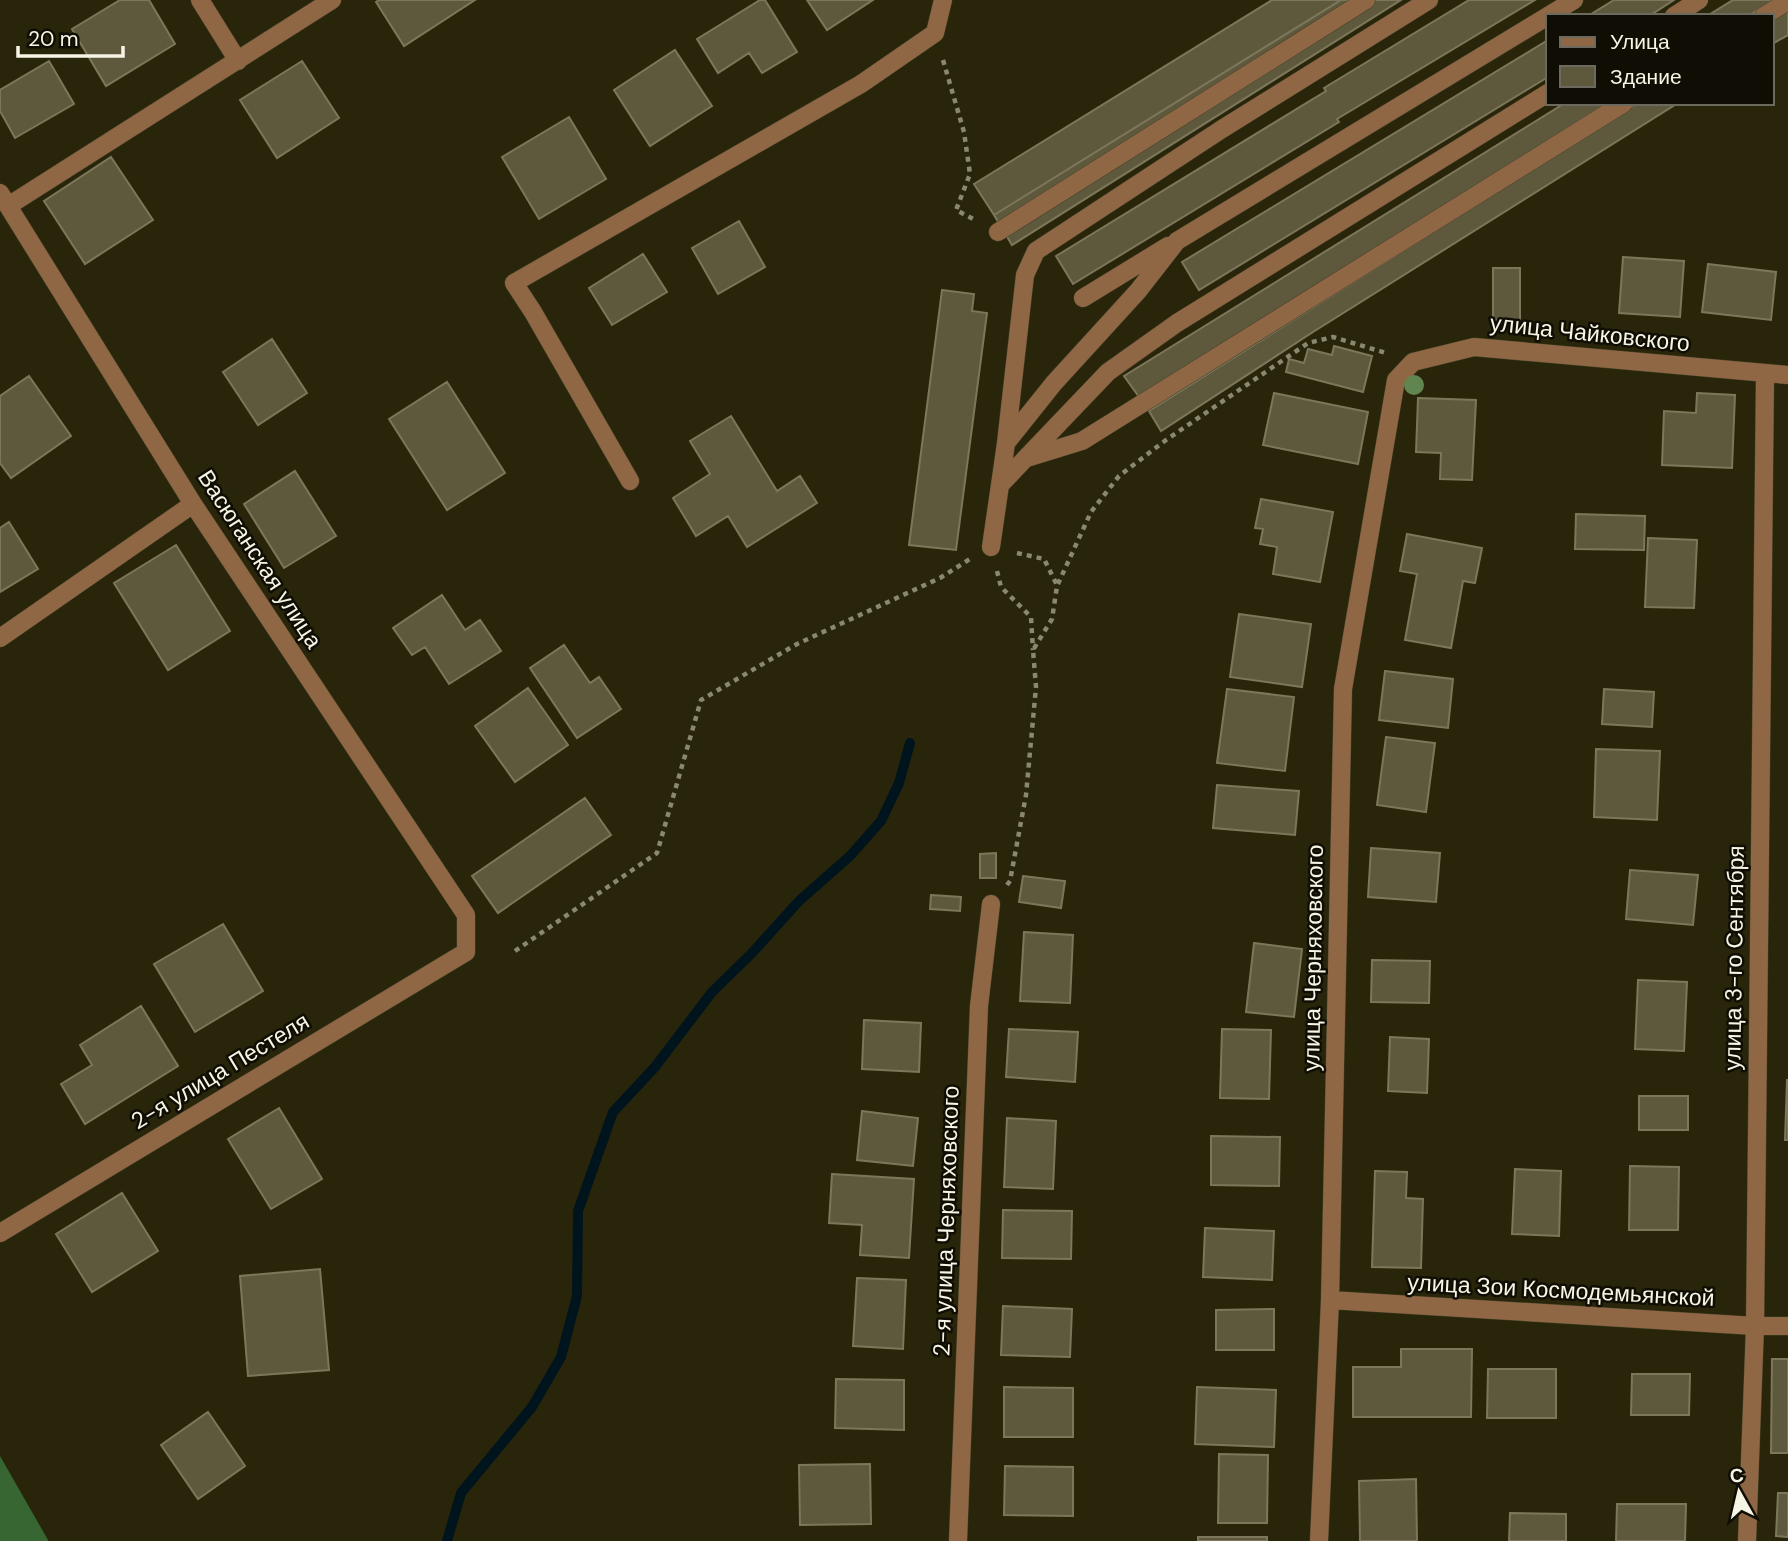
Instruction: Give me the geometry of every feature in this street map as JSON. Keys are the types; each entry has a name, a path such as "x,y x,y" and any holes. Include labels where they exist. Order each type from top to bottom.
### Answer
{"street":[{"path":"200,0 238,61"},
{"path":"4,200 238,61 332,0"},
{"path":"630,481 514,283 861,83 934,33 943,0"},
{"path":"998,232 1366,0"},
{"path":"990,547 1006,443 1025,275 1036,251 1222,128 1429,0"},
{"path":"1551,14 1574,0"},
{"path":"1677,14 1699,0"},
{"path":"1767,14 1788,1"},
{"path":"1083,298 1546,17"},
{"path":"1000,485 1108,372 1177,323 1546,94"},
{"path":"1024,459 1082,441 1621,105"},
{"name":"Васюганская улица","path":"4,200 193,504 466,915 466,952"},
{"path":"1006,443 1054,383 1138,291 1177,241"},
{"name":"улица Чайковского","path":"1413,362 1474,346 1765,375 1788,375"},
{"name":"улица Черняховского","path":"1319,1541 1330,1300 1343,690 1396,380 1413,362"},
{"name":"улица 3-го Сентября","path":"1748,1541 1755,1326 1765,375"},
{"path":"0,638 193,504"},
{"name":"2-я улица Черняховского","path":"958,1541 979,1006 991,904"},
{"name":"2-я улица Пестеля","path":"0,1233 466,952"},
{"name":"улица Зои Космодемьянской","path":"1330,1300 1788,1326"}],"path":[{"path":"934,33 964,132 970,174 956,211 998,232"},
{"path":"1033,650 1052,619 1057,586 1091,512 1119,476 1308,343 1333,337 1413,362"},
{"path":"515,951 657,853 701,700 797,644 940,578 990,547 1044,559 1057,586"},
{"path":"990,547 1001,587 1031,617 1036,687 1026,795 1010,881 991,904"}],"green space":[{"path":"0,1456 48,1540 48,1541 0,1541"}],"building":[{"path":"120,0 149,0 175,44 106,86 72,29"},
{"path":"475,0 404,46 376,2"},
{"path":"760,0 765,0 797,52 762,73 749,53 718,73 697,39"},
{"path":"807,0 873,0 827,30"},
{"path":"1272,0 1341,0 994,215 974,184"},
{"path":"1341,0 1401,0 1012,245 994,215"},
{"path":"1469,0 1535,0 1337,119 1339,122 1073,284 1056,256"},
{"path":"1614,0 1674,0 1652,14 1591,14"},
{"path":"1733,0 1774,0 1751,14 1710,14"},
{"path":"1788,9 1788,35 1774,43 1774,18"},
{"path":"1546,41 1546,78 1199,290 1182,262"},
{"path":"675,50 712,106 650,146 614,90"},
{"path":"49,61 74,104 15,138 0,111 0,90"},
{"path":"302,61 339,118 277,158 240,100"},
{"path":"1562,105 1605,105 1139,397 1124,376"},
{"path":"1635,105 1675,105 1313,332 1161,431 1149,411"},
{"path":"569,117 606,179 539,219 502,157"},
{"path":"111,157 153,220 85,264 44,201"},
{"path":"739,221 765,267 718,294 692,248"},
{"path":"643,254 667,292 612,325 589,288"},
{"path":"1623,257 1684,261 1680,317 1619,313"},
{"path":"1708,264 1776,272 1771,320 1702,312"},
{"path":"1493,268 1520,268 1520,320 1493,320"},
{"path":"942,290 974,294 972,311 987,313 956,550 909,545"},
{"path":"272,339 307,393 258,425 223,372"},
{"path":"1334,346 1372,356 1363,392 1286,372 1289,359 1304,363 1308,349 1332,355"},
{"path":"29,376 71,436 11,478 0,463 0,396"},
{"path":"447,382 505,473 447,510 389,419"},
{"path":"1274,393 1368,412 1358,464 1263,445"},
{"path":"1697,393 1735,395 1732,468 1662,465 1664,411 1696,413"},
{"path":"1418,398 1476,400 1472,480 1440,479 1441,453 1416,452"},
{"path":"731,416 777,491 800,476 817,503 747,547 728,516 696,536 673,498 710,474 690,441"},
{"path":"295,471 336,536 284,568 244,504"},
{"path":"1261,499 1333,512 1320,582 1273,574 1277,547 1260,544 1263,529 1255,528"},
{"path":"1576,514 1645,516 1644,550 1575,549"},
{"path":"9,522 38,569 0,592 0,528"},
{"path":"1407,534 1482,548 1475,583 1463,581 1451,648 1405,640 1417,574 1400,571"},
{"path":"1648,538 1697,540 1694,608 1645,607"},
{"path":"176,545 230,631 168,670 114,583"},
{"path":"442,595 465,630 480,620 501,651 449,684 425,647 412,655 393,628"},
{"path":"1239,614 1311,624 1302,687 1230,677"},
{"path":"564,645 590,683 599,677 621,709 577,738 530,668"},
{"path":"1385,671 1453,679 1448,728 1379,720"},
{"path":"528,688 568,745 515,782 475,726"},
{"path":"1227,689 1294,697 1285,771 1217,763"},
{"path":"1604,689 1654,692 1652,727 1602,724"},
{"path":"1386,737 1435,743 1426,812 1377,805"},
{"path":"1596,749 1660,751 1657,820 1594,817"},
{"path":"1217,785 1299,791 1295,835 1213,828"},
{"path":"585,798 611,835 498,913 472,876"},
{"path":"1371,848 1440,853 1436,902 1368,897"},
{"path":"996,853 996,878 980,878 980,854"},
{"path":"1630,870 1698,875 1693,925 1626,919"},
{"path":"1023,876 1065,881 1061,908 1019,902"},
{"path":"931,895 961,897 960,911 930,909"},
{"path":"223,924 263,991 195,1032 154,964"},
{"path":"1024,932 1073,935 1070,1003 1020,1001"},
{"path":"1254,943 1302,949 1294,1017 1246,1012"},
{"path":"1372,960 1430,961 1429,1003 1371,1002"},
{"path":"1638,980 1687,982 1684,1051 1635,1049"},
{"path":"141,1006 178,1066 85,1124 61,1084 92,1065 80,1045"},
{"path":"864,1020 921,1023 919,1072 862,1069"},
{"path":"1009,1029 1078,1032 1075,1082 1006,1077"},
{"path":"1222,1029 1271,1030 1269,1099 1220,1098"},
{"path":"1390,1037 1429,1039 1427,1093 1388,1091"},
{"path":"1787,1080 1788,1140 1785,1140"},
{"path":"1639,1096 1688,1096 1688,1130 1639,1130"},
{"path":"279,1108 322,1179 271,1209 228,1139"},
{"path":"862,1111 918,1118 913,1166 857,1160"},
{"path":"1007,1118 1056,1121 1053,1189 1004,1187"},
{"path":"1211,1136 1280,1137 1279,1186 1211,1185"},
{"path":"1630,1166 1679,1167 1678,1230 1629,1230"},
{"path":"1515,1169 1561,1171 1559,1236 1512,1234"},
{"path":"1375,1171 1407,1172 1406,1198 1423,1199 1421,1268 1372,1267"},
{"path":"832,1174 914,1179 909,1258 860,1255 862,1225 829,1223"},
{"path":"122,1193 158,1251 92,1292 56,1234"},
{"path":"1003,1210 1072,1211 1071,1259 1002,1258"},
{"path":"1205,1228 1274,1231 1272,1280 1203,1277"},
{"path":"320,1269 329,1370 248,1376 240,1276"},
{"path":"857,1278 906,1280 903,1349 853,1346"},
{"path":"1003,1306 1072,1309 1070,1357 1001,1355"},
{"path":"1274,1309 1274,1350 1216,1350 1216,1310"},
{"path":"1401,1349 1472,1349 1471,1417 1353,1417 1353,1367 1401,1367"},
{"path":"1772,1359 1788,1359 1788,1453 1771,1453"},
{"path":"1488,1369 1556,1369 1556,1418 1487,1418"},
{"path":"1632,1374 1690,1374 1689,1415 1631,1415"},
{"path":"836,1379 904,1380 904,1430 835,1428"},
{"path":"1004,1387 1073,1388 1073,1437 1004,1437"},
{"path":"1197,1387 1276,1390 1274,1447 1195,1444"},
{"path":"208,1412 245,1466 198,1499 161,1445"},
{"path":"1219,1454 1268,1455 1267,1523 1218,1523"},
{"path":"870,1464 871,1524 800,1525 799,1465"},
{"path":"1005,1466 1073,1467 1073,1516 1004,1515"},
{"path":"1416,1479 1417,1541 1360,1541 1359,1481"},
{"path":"1778,1493 1788,1493 1788,1537 1776,1536"},
{"path":"1617,1504 1686,1504 1685,1541 1616,1541"},
{"path":"1510,1513 1566,1514 1566,1541 1509,1541"},
{"path":"1198,1537 1267,1537 1267,1541 1198,1541"}],"waterway":[{"path":"447,1541 461,1493 532,1407 561,1357 577,1296 578,1211 613,1112 655,1067 712,992 799,901 850,856 881,821 899,783 910,743"}]}
